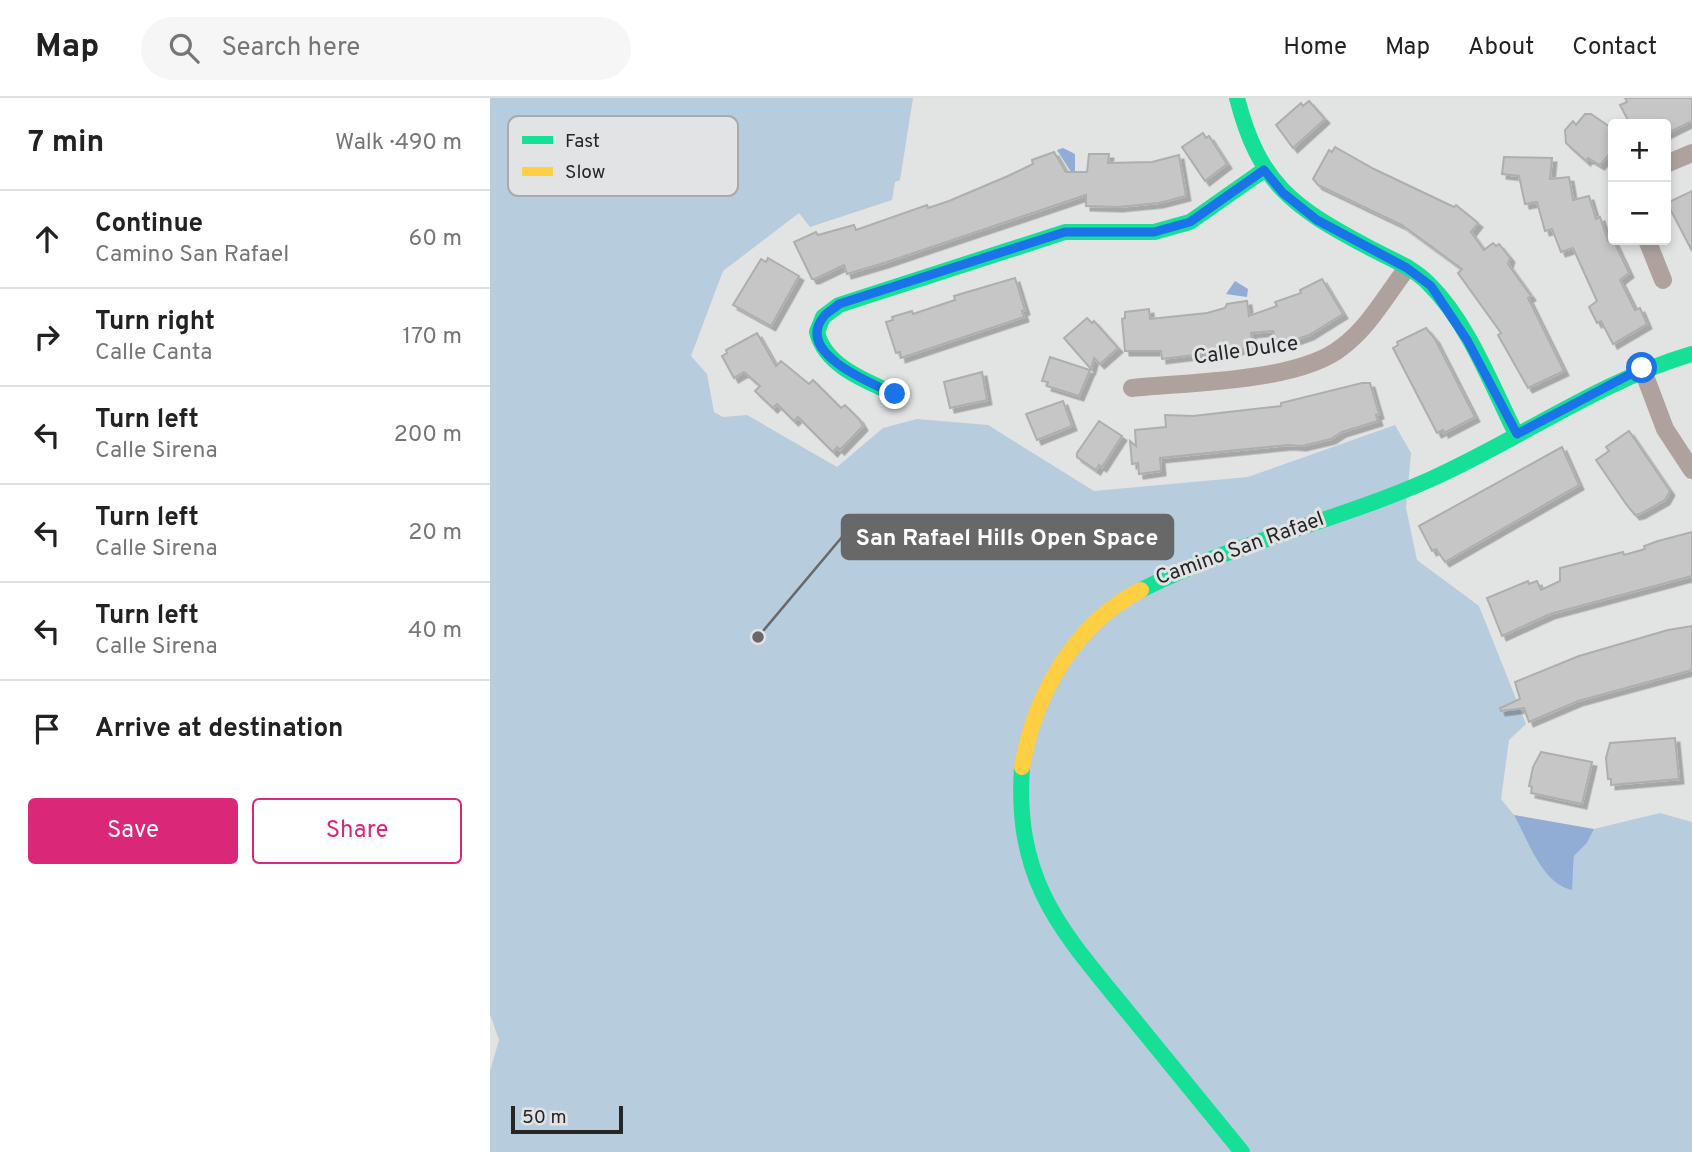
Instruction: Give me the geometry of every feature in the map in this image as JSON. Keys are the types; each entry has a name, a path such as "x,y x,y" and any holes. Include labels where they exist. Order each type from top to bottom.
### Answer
{"street":[{"path":"1237,98 1244,135 1264,170 1283,193 1317,220 1407,268 1431,286 1460,329 1517,434"},
{"path":"1671,162 1692,153"},
{"path":"895,394 844,370 823,350 818,334 821,319 839,304 1065,232 1154,232 1190,222 1264,170"},
{"path":"1649,245 1663,280"},
{"name":"Calle Dulce","path":"1132,388 1287,371 1321,362 1344,346 1370,318 1407,268"},
{"name":"Camino San Rafael","path":"1242,1152 1070,941 1044,903 1024,841 1020,810 1021,770 1031,722 1051,676 1065,654 1103,613 1148,583 1429,480 1642,368 1692,354"},
{"path":"1642,368 1665,429 1692,470"}],"shaded area":[{"path":"490,98 913,98 900,180 895,182 892,200 810,227 799,213 723,271 691,356 707,374 714,412 723,417 747,415 837,467 883,428 917,419 988,425 1094,491 1248,477 1395,425 1411,453 1406,508 1417,560 1479,606 1526,724 1509,740 1501,799 1514,815 1545,871 1573,877 1574,856 1587,843 1594,829 1660,813 1692,822 1692,1152 490,1152 490,1071 499,1040 490,1014"}],"water":[{"path":"1063,148 1075,154 1075,172 1071,172 1057,150"},
{"path":"1235,281 1248,289 1247,297 1226,294"},
{"path":"1514,815 1594,829 1587,843 1574,856 1572,890 1561,886 1544,870"}],"building":[{"path":"1625,98 1692,98 1692,121 1671,132 1671,119 1627,119 1620,105 1627,102"},
{"path":"1309,101 1325,119 1293,148 1276,125 1301,103 1303,106"},
{"path":"1585,114 1591,114 1608,126 1608,156 1600,165 1588,158 1586,161 1566,143 1565,130 1573,121 1576,125"},
{"path":"1203,133 1206,138 1209,136 1227,164 1205,181 1182,147"},
{"path":"1335,147 1374,169 1454,207 1456,205 1478,223 1471,232 1484,250 1493,243 1496,246 1499,244 1510,258 1508,264 1531,296 1528,298 1564,371 1528,388 1498,335 1501,333 1458,273 1462,269 1402,225 1318,185 1313,179 1329,150 1332,152"},
{"path":"1054,152 1066,172 1087,172 1089,154 1109,154 1108,163 1152,162 1179,155 1186,196 1159,203 1118,207 1086,206 1086,195 884,263 847,274 844,265 815,279 812,279 794,242 816,232 818,235 854,225 856,230 927,205 928,208 949,201 1008,176 1033,164 1032,160"},
{"path":"1504,157 1552,158 1550,179 1569,177 1573,200 1589,196 1596,219 1600,217 1608,245 1616,245 1629,273 1620,280 1635,310 1640,308 1647,324 1613,344 1601,321 1597,323 1589,307 1597,301 1573,248 1561,252 1552,229 1545,231 1537,202 1525,204 1519,176 1502,174"},
{"path":"1692,191 1692,251 1671,211 1671,201"},
{"path":"768,258 799,276 771,326 733,305 761,259 766,262"},
{"path":"1015,278 1025,310 1022,311 1024,317 901,358 900,352 896,353 886,322 893,320 892,317 912,311 913,314 955,300 954,296"},
{"path":"1322,279 1343,314 1309,335 1278,346 1273,331 1251,333 1253,348 1162,359 1161,351 1125,351 1122,319 1125,318 1125,312 1149,309 1150,319 1207,313 1225,308 1227,304 1247,301 1249,316 1277,306 1275,302 1301,293 1300,290"},
{"path":"1087,318 1092,323 1094,321 1118,348 1100,364 1094,358 1091,369 1064,338"},
{"path":"1426,328 1435,339 1475,417 1444,433 1443,430 1437,433 1393,348 1398,345 1397,342"},
{"path":"757,333 776,366 781,361 809,384 813,380 841,408 845,405 859,419 863,426 840,450 837,447 833,452 798,417 794,421 777,404 773,408 755,391 760,386 744,372 734,378 722,356 727,353 726,350"},
{"path":"1050,357 1090,370 1079,396 1047,386 1048,382 1042,381"},
{"path":"982,372 987,400 950,408 944,382"},
{"path":"1370,383 1379,414 1376,415 1378,421 1342,432 1331,439 1302,446 1288,445 1160,458 1161,471 1139,474 1138,463 1132,464 1130,441 1136,446 1135,430 1166,427 1165,415 1193,416 1281,406 1281,403"},
{"path":"1063,401 1072,426 1037,440 1026,414"},
{"path":"1099,421 1122,436 1102,467 1099,465 1096,470 1077,457 1077,453"},
{"path":"1629,431 1670,491 1665,500 1635,515 1596,460 1609,451 1606,447"},
{"path":"1562,447 1579,485 1445,562 1436,549 1432,551 1419,526"},
{"path":"1692,532 1692,576 1550,614 1502,636 1487,598 1528,581 1529,584 1537,581 1541,590 1560,581 1560,568 1623,552 1624,555 1645,549 1644,546 1658,541"},
{"path":"1692,626 1692,670 1578,701 1529,722 1524,708 1501,711 1500,708 1520,699 1515,682 1579,656 1668,630"},
{"path":"1675,738 1679,779 1611,785 1606,758 1610,743"},
{"path":"1541,752 1592,762 1582,804 1531,793 1532,787 1529,786 1533,767"}],"traffic: fast":[{"path":"1237,98 1256,152 1283,190 1319,219 1414,272 1442,299 1478,354 1516,434"},
{"path":"895,394 848,371 828,354 817,332 823,317 839,305 1065,232 1154,232 1190,222 1264,170"},
{"path":"1141,590 1211,559 1429,480 1623,380 1692,354"},
{"path":"1022,767 1022,808 1026,843 1035,875 1048,904 1084,958 1242,1152"}],"traffic: slow":[{"path":"1022,767 1036,714 1061,665 1077,642 1096,622 1117,604 1141,590"}],"place":[{"name":"San Rafael Hills Open Space","path":"758,637"}],"route":[{"path":"895,394 844,370 823,350 818,334 821,319 839,304 1065,232 1154,232 1190,222 1264,170 1283,193 1317,220 1407,268 1431,286 1467,340 1517,434 1642,368"}]}
